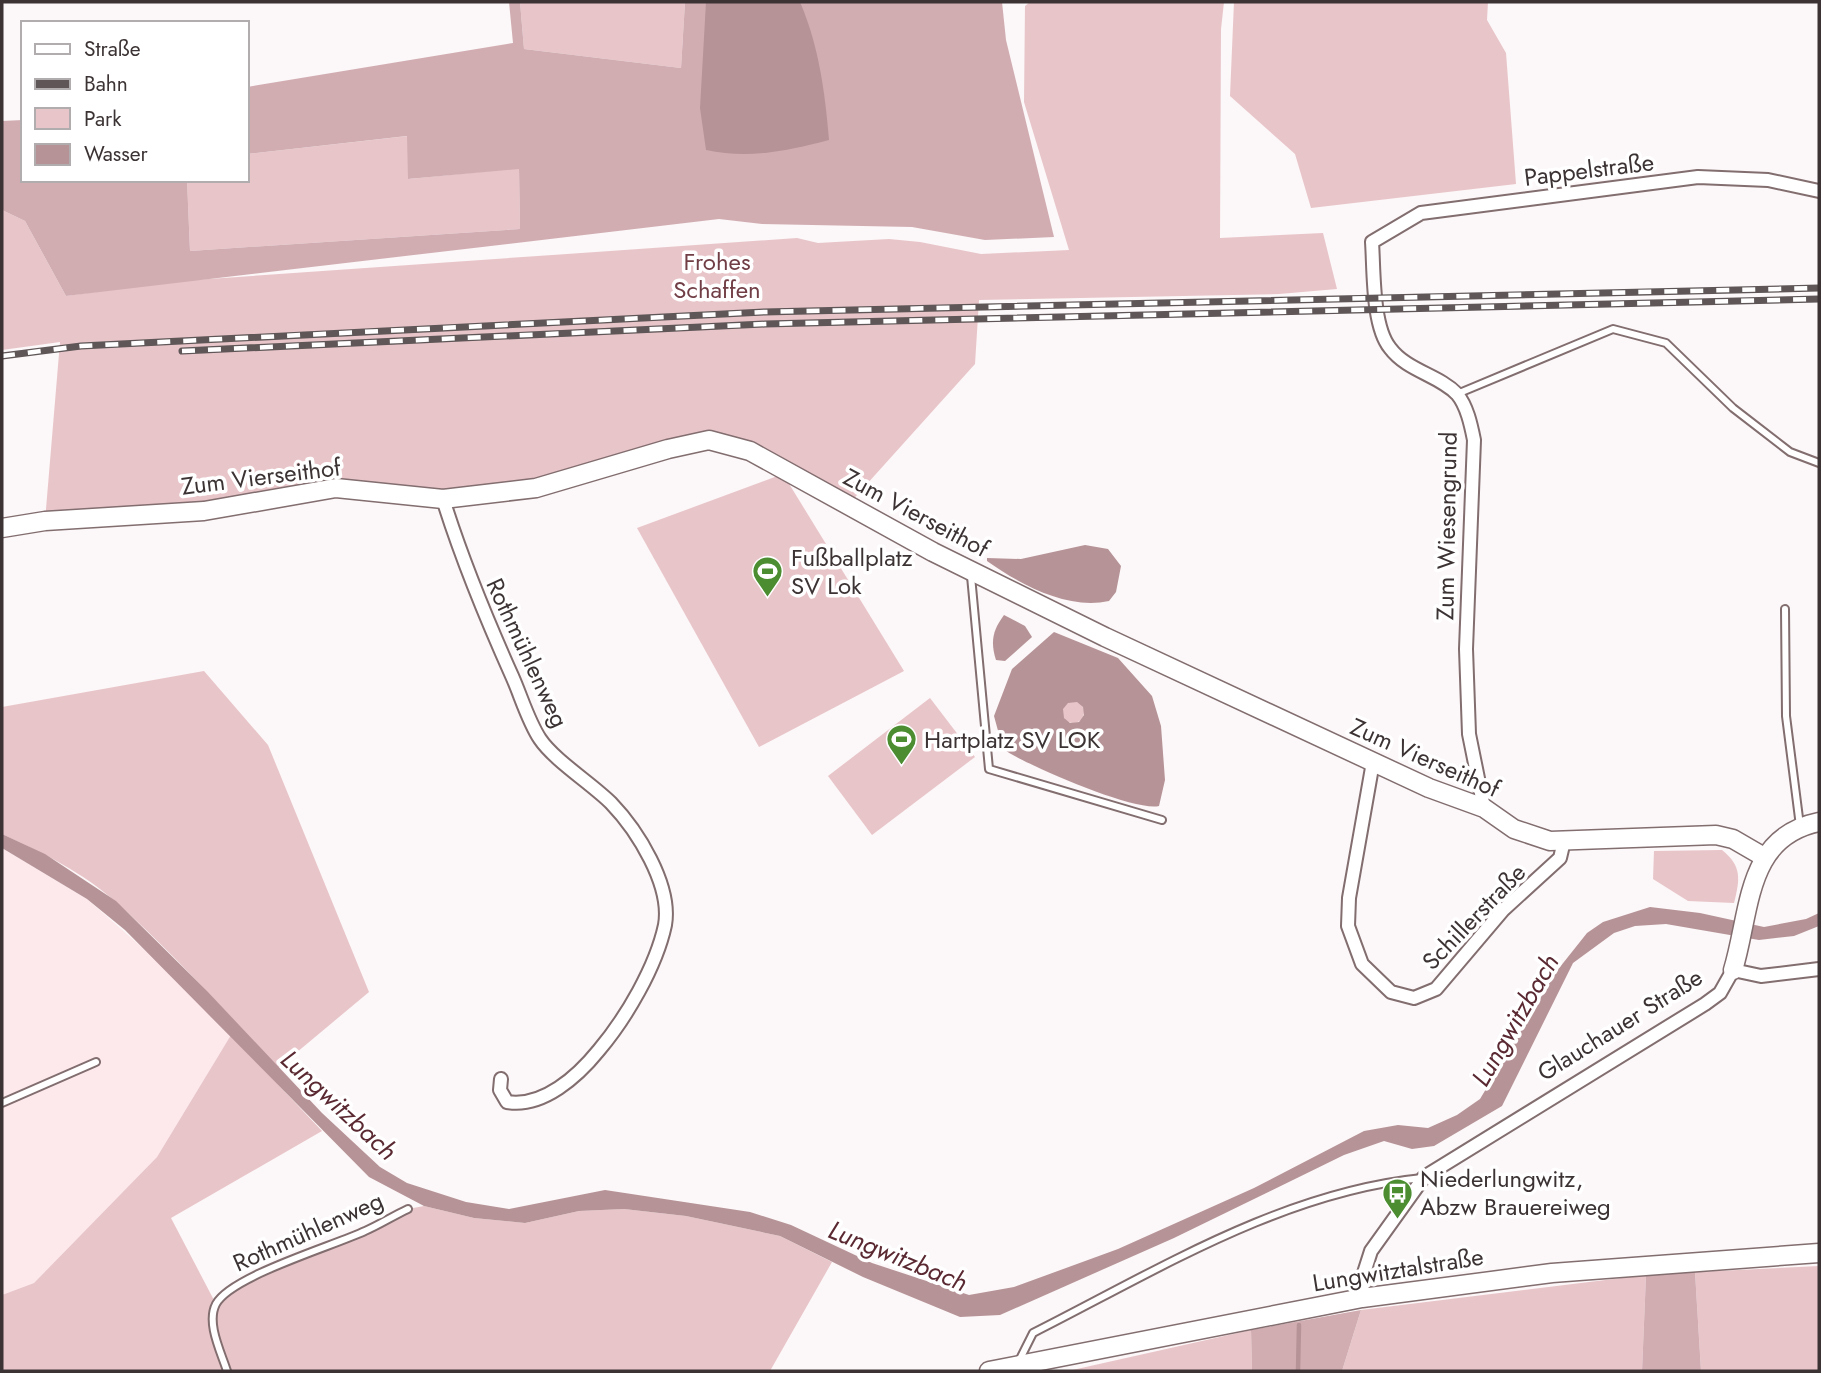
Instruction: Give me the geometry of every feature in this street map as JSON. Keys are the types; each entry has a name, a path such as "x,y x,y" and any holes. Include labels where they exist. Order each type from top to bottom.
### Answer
{"street":[{"name":"Pappelstraße","path":"1457,394 1406,364 1388,347 1379,323 1372,242 1421,213 1698,177 1768,180 1819,191"},
{"name":"Zum Wiesengrund","path":"1457,394 1468,416 1474,440 1466,649 1469,734 1484,808"},
{"name":"Zum Vierseithof","path":"2,528 45,521 204,511 335,488 443,499 536,488 668,449 709,440 750,451 970,570 1105,637 1429,788 1484,808 1514,829 1550,841 1716,835 1733,839 1764,857"},
{"name":"Rothmühlenweg","path":"443,499 467,573 540,740 611,804 645,844 660,883 665,923 646,974 620,1025 579,1074 544,1096 518,1104 507,1102 500,1090 501,1079"},
{"name":"Schillerstraße","path":"1373,762 1349,898 1348,926 1362,964 1391,992 1414,998 1436,989 1503,910 1560,858 1564,841"},
{"path":"1764,857 1776,842 1801,828 1819,822"},
{"name":"Glauchauer Straße","path":"1362,1298 1363,1276 1371,1251 1424,1177 1720,993 1734,970 1754,881 1764,857"},
{"path":"1734,970 1762,976 1819,969"},
{"name":"Lungwitztalstraße","path":"989,1371 1015,1369 1362,1298 1552,1273 1819,1253"}],"lane":[{"path":"1457,394 1613,328 1666,343 1732,408 1790,452 1819,463"},
{"path":"970,570 989,769 1162,820"},
{"path":"1785,609 1786,716 1801,828"},
{"path":"2,1103 96,1062"},
{"name":"Glauchauer Straße","path":"1015,1369 1033,1334 1258,1220 1384,1181 1424,1177"},
{"name":"Rothmühlenweg","path":"227,1371 212,1323 216,1304 227,1292 270,1269 365,1231 408,1209"}],"shaded area":[{"path":"509,2 520,2 524,49 681,68 685,2 1002,2 1006,40 1054,237 985,240 912,227 762,224 719,219 66,296 25,221 2,210 2,121 21,120 21,182 187,182 190,251 520,229 519,169 408,179 407,136 248,154 248,87 513,43"},
{"path":"2,848 87,899 163,966 231,1035 157,1157 34,1283 2,1295"},
{"path":"1695,1272 1701,1371 1642,1371 1646,1275"},
{"path":"1361,1310 1342,1371 1252,1371 1251,1330"}],"green space":[{"path":"520,2 685,2 681,68 524,49"},
{"name":"Frohes Schaffen","path":"1030,2 1224,2 1221,29 1220,238 1323,233 1337,289 1279,294 979,300 975,364 848,505 709,440 609,465 443,499 335,488 45,521 60,342 2,350 2,210 25,221 66,296 165,282 797,238 818,243 889,239 981,254 1069,250 1024,102 1025,6"},
{"path":"1234,2 1488,2 1487,20 1506,53 1516,184 1311,208 1295,154 1230,96"},
{"path":"408,136 409,179 519,168 520,229 190,251 187,182 248,182 248,154"},
{"name":"Fußballplatz SV Lok","path":"783,474 904,671 759,747 637,528"},
{"path":"204,671 268,745 369,992 278,1068 179,963 117,903 76,873 2,834 2,707"},
{"name":"Hartplatz SV LOK","path":"930,698 975,757 872,835 828,776"},
{"path":"1073,701 1081,704 1084,712 1081,720 1073,723 1065,720 1062,712 1065,704"},
{"path":"1722,850 1733,862 1738,874 1734,903 1688,901 1653,879 1654,851"},
{"path":"231,1035 322,1131 171,1218 216,1304 227,1292 270,1269 365,1231 408,1209 424,1206 474,1218 525,1223 579,1211 624,1209 686,1216 780,1236 832,1262 770,1371 2,1371 2,1295 34,1283 157,1157"},
{"path":"1819,1266 1819,1371 1701,1371 1695,1272"},
{"path":"1646,1275 1642,1371 1342,1371 1361,1310"},
{"path":"1251,1330 1252,1371 1068,1371"}],"water":[{"path":"706,2 800,2 820,70 829,140 753,154 706,150 700,108"},
{"path":"1085,545 1108,549 1121,566 1116,592 1109,601 1093,603 1061,599 1029,587 987,561 987,558 1021,559"},
{"path":"1004,615 1025,626 1032,637 1005,661 996,660 993,647 995,631"},
{"path":"1054,632 1118,658 1152,696 1161,726 1165,780 1159,806 1146,806 1105,795 1056,776 1003,749 994,716 1012,669","holes":["1077,702 1083,707 1084,715 1079,722 1070,723 1064,718 1063,709 1068,703"]},
{"path":"2,834 45,854 116,901 207,991 322,1113 380,1167 407,1183 466,1202 509,1209 605,1190 750,1212 791,1225 872,1263 969,1295 1014,1287 1118,1249 1254,1188 1364,1131 1398,1125 1428,1128 1457,1115 1480,1099 1556,972 1587,933 1603,922 1650,907 1700,913 1764,927 1806,919 1819,913 1819,926 1794,936 1759,940 1666,924 1635,926 1614,933 1573,963 1502,1106 1434,1146 1412,1149 1384,1141 1344,1155 1174,1238 1000,1315 960,1317 863,1277 780,1236 686,1216 624,1209 579,1211 525,1223 474,1218 424,1206 369,1177 125,930 87,899 2,848"}],"waterway":[{"path":"1298,1371 1299,1325"}],"railway":[{"path":"2,356 81,346 764,312 1819,288"},
{"path":"182,351 765,324 1819,299"}],"place":[{"name":"Fußballplatz SV Lok","path":"768,599"},
{"name":"Hartplatz SV LOK","path":"901,767"},
{"name":"Niederlungwitz, Abzw Brauereiweg","path":"1397,1220"}],"water label":[{"name":"Lungwitzbach","path":"1515,1020"},
{"name":"Lungwitzbach","path":"339,1105"},
{"name":"Lungwitzbach","path":"898,1256"}]}
